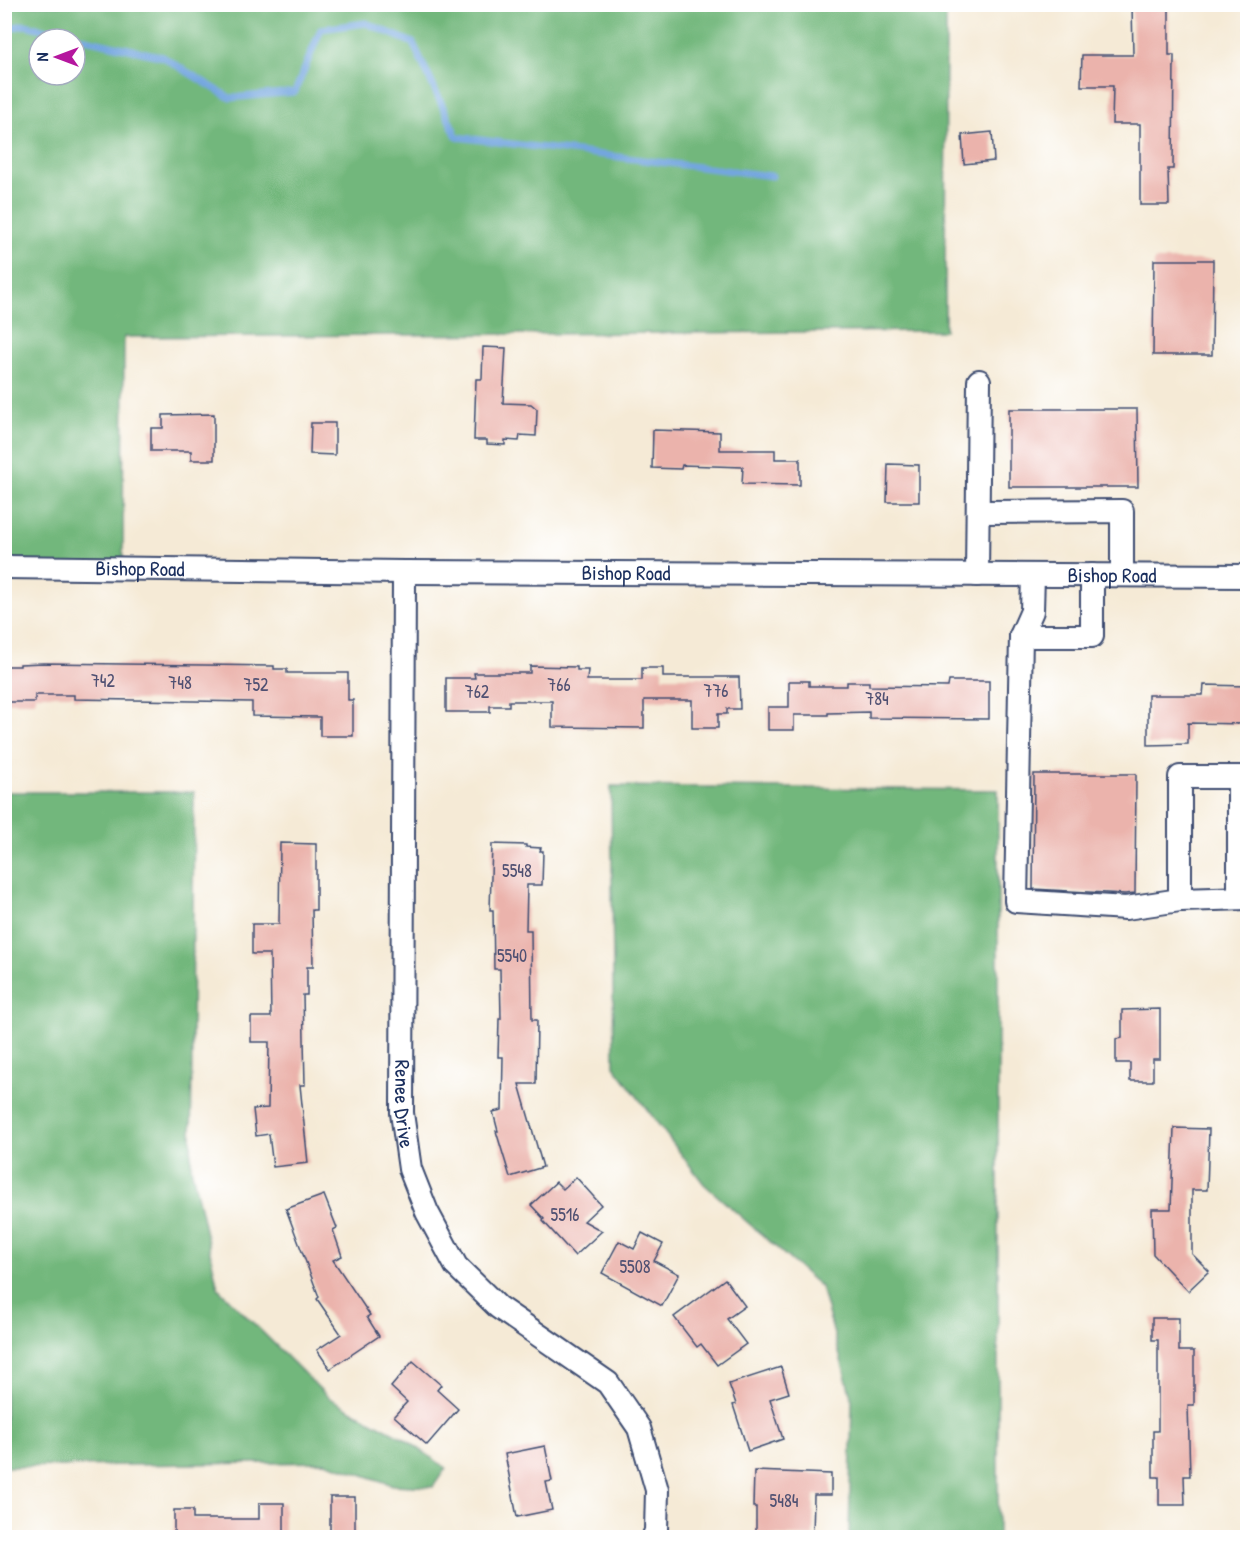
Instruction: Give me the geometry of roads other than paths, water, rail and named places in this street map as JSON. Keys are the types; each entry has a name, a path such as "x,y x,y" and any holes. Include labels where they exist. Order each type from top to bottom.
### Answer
{"street":[{"path":"977,575 979,381"},
{"path":"978,513 1122,511 1122,575"},
{"name":"Bishop Road","path":"4,567 404,572 1248,576"},
{"name":"Renee Drive","path":"404,572 402,1113 410,1169 427,1212 456,1266 498,1307 608,1383 639,1428 657,1490 656,1531 653,1538"},
{"path":"1033,575 1032,610 1021,636 1016,901 1126,908 1180,900 1243,898 1243,777 1180,777 1180,900"},
{"path":"1021,636 1092,636 1092,575"}],"waterway":[{"path":"4,29 25,25 163,57 230,98 295,92 321,29 366,23 413,43 457,137 772,176"}]}
